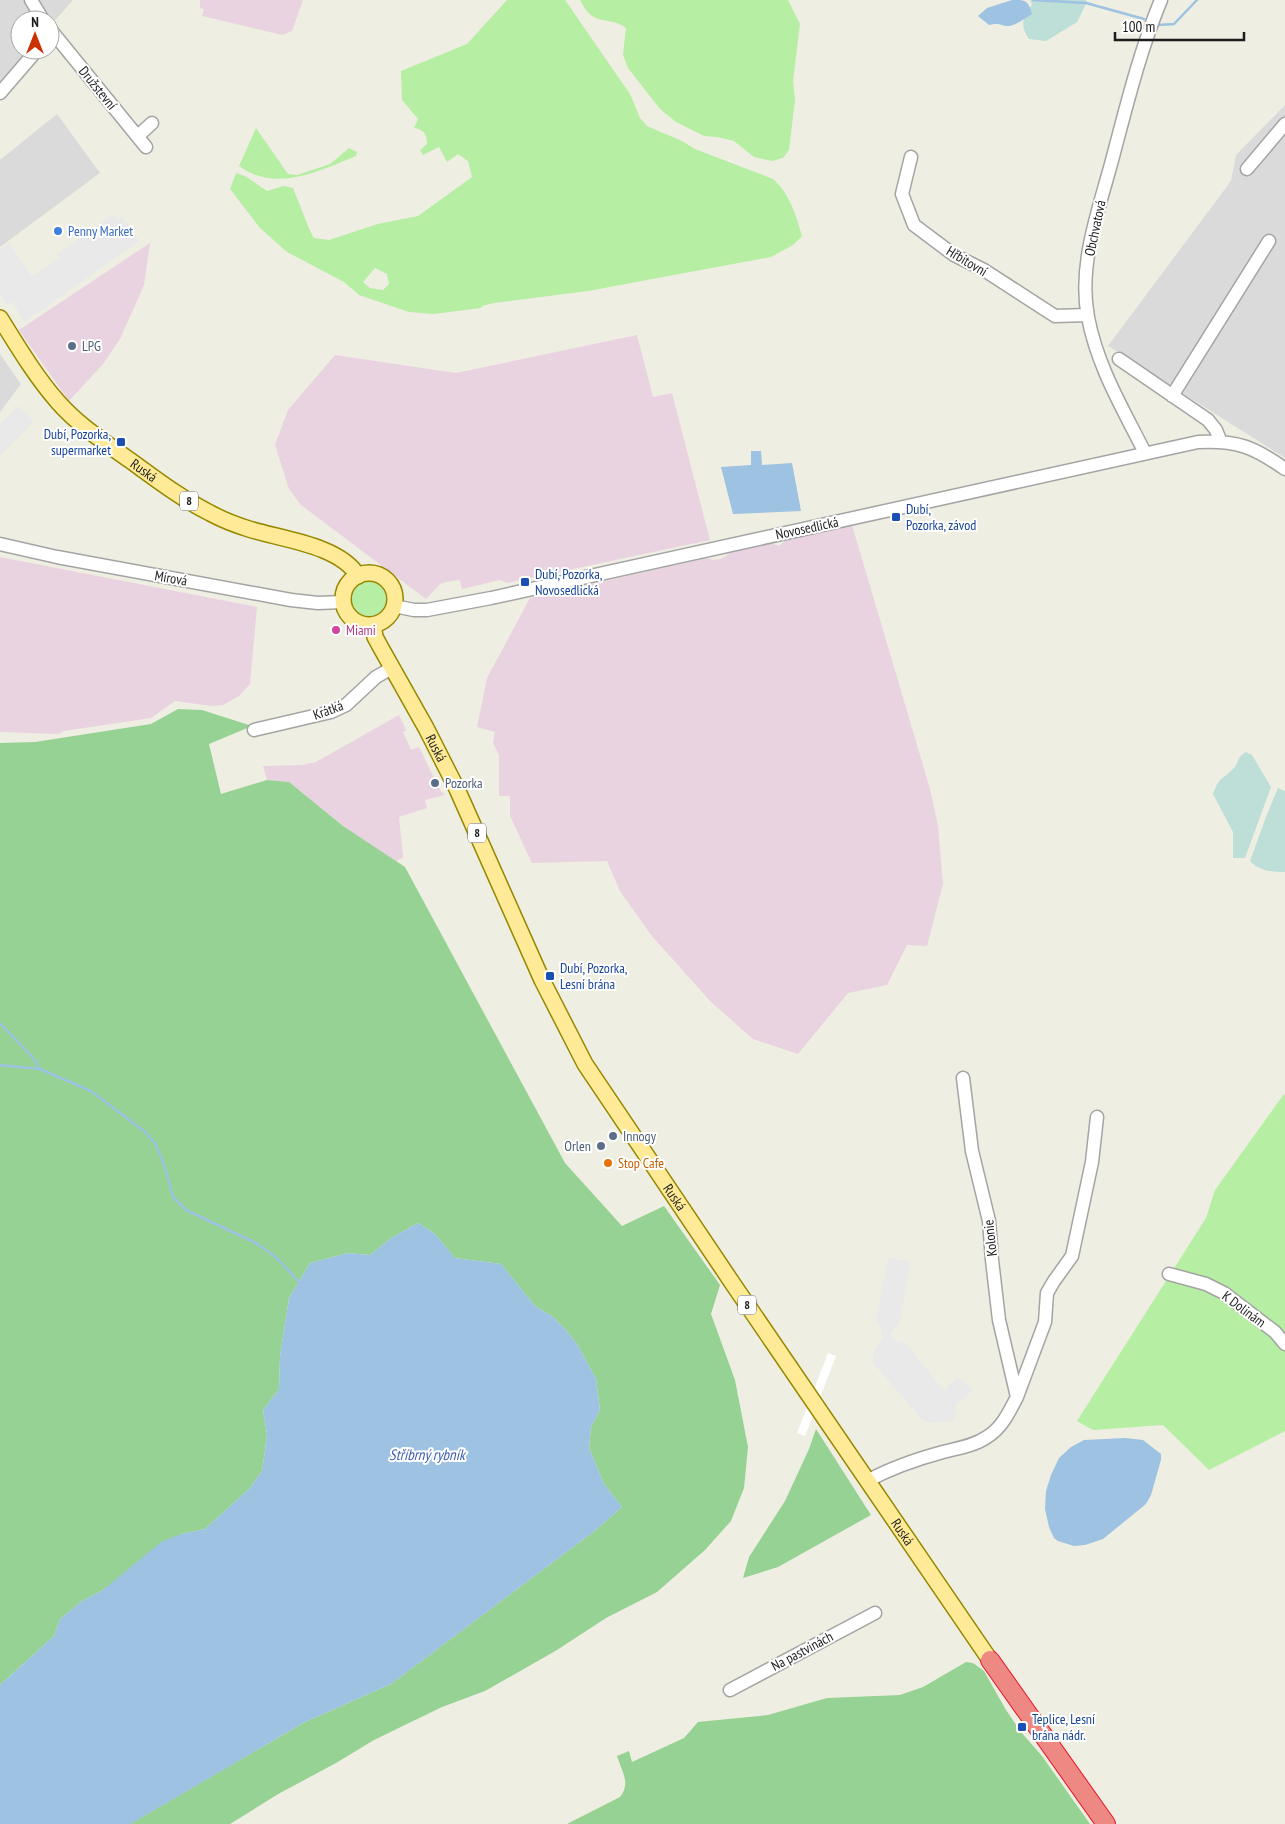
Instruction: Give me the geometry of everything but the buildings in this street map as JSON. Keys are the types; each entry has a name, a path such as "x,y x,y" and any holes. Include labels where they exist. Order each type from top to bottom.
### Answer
{"highway":[{"name":"8","path":"990,1660 1008,1692 1099,1824"},
{"name":"8","path":"990,1660 1106,1824"}],"main road":[{"name":"Ruská","path":"0,318 34,371 57,401 76,421 96,436 184,498 210,513 248,529 321,550 353,568 358,576"},
{"path":"366,573 374,574 389,582 394,594 394,606 386,619 373,625 365,625 351,618 346,612 343,596 347,586 358,576 366,573"},
{"name":"Ruská","path":"373,625 376,637 457,789 539,973 585,1064 990,1660"}],"street":[{"name":"Obchvatová","path":"1145,453 1103,370 1087,315 1085,287 1094,230 1133,80 1161,0"},
{"name":"Družstevní","path":"60,43 146,147"},
{"path":"0,93 28,60"},
{"path":"138,136 152,123"},
{"path":"1247,169 1285,124"},
{"name":"Hřbitovní","path":"911,157 902,194 914,225 954,255 984,270 1055,316 1087,315"},
{"path":"1172,396 1269,241"},
{"path":"1119,359 1208,420 1216,430 1220,440 1236,443 1255,450 1285,469"},
{"name":"Novosedlická","path":"394,606 418,611 491,598 1145,453 1198,442 1220,440"},
{"name":"Mírová","path":"0,544 57,557 291,600 318,603 343,602"},
{"name":"Krátká","path":"254,730 331,712 346,705 376,677 392,668"},
{"name":"Kolonie","path":"963,1078 972,1151 989,1221 999,1320 1017,1397"},
{"path":"867,1481 881,1473 917,1459 974,1444 988,1437 1004,1422 1017,1397 1045,1322 1047,1293 1072,1256 1092,1162 1097,1117"},
{"name":"K Dolinám","path":"1169,1274 1206,1284 1224,1293 1275,1332 1285,1344"},
{"name":"Na pastvinách","path":"730,1690 875,1614"}],"shaded area":[{"path":"0,0 73,0 60,15 60,10 10,10 10,60 20,60 0,83"},
{"path":"200,0 303,0 292,31 282,35 202,16 204,9 200,8"},
{"path":"1030,0 1086,0 1087,2 1077,22 1046,41 1029,39 1024,30 1024,17 1032,5"},
{"path":"1285,105 1285,458 1108,346 1231,181 1236,155"},
{"path":"57,114 100,173 0,247 0,160"},
{"path":"113,215 117,220 122,217 139,241 25,322 12,302 7,305 0,295 0,249 9,243 32,276 60,258 57,254"},
{"path":"150,243 144,285 120,339 103,364 69,401 19,330"},
{"path":"637,335 653,397 672,393 710,540 507,583 500,580 462,589 460,580 446,582 440,584 426,599 301,505 289,489 275,445 288,410 335,355 456,373"},
{"path":"0,354 21,384 0,412"},
{"path":"18,406 34,421 0,456 0,424"},
{"path":"852,525 930,789 938,826 943,884 927,946 907,945 887,985 848,993 798,1054 753,1039 711,1002 651,935 620,891 607,861 532,863 510,816 510,796 499,796 499,755 493,743 495,732 477,727 487,678 530,598 707,558 713,560 720,559 729,552 771,543 779,546 787,539"},
{"path":"0,557 257,607 250,684 239,696 223,705 211,706 175,701 151,718 64,731 58,734 0,732"},
{"path":"399,715 406,730 403,732 411,750 419,747 440,790 445,795 425,800 427,808 399,817 403,857 396,862 343,826 289,782 267,780 263,766 302,765 316,762"},
{"path":"1246,752 1252,755 1271,787 1245,858 1233,858 1233,832 1213,794 1220,781 1234,768 1240,757"},
{"path":"1278,788 1285,791 1285,872 1262,869 1250,861"},
{"path":"888,1258 911,1261 899,1324 893,1329 891,1336 897,1341 906,1343 944,1391 957,1377 974,1390 955,1406 957,1414 952,1421 925,1423 873,1363 873,1351 882,1339 881,1327 876,1321"}],"green space":[{"path":"507,0 565,0 630,94 640,118 647,126 682,141 695,149 773,179 788,198 802,236 793,245 771,257 588,291 494,303 482,306 481,308 433,314 409,312 359,295 344,282 287,252 260,228 230,189 236,173 245,176 267,191 284,186 293,188 314,238 329,240 378,224 418,216 472,177 468,161 458,154 447,162 439,147 423,155 420,150 427,144 426,138 423,131 414,128 418,119 402,100 401,71 467,44","holes":["375,268 387,274 389,284 383,290 370,288 363,282"]},
{"path":"580,0 788,0 800,24 793,81 795,100 789,150 783,158 772,161 754,157 734,141 704,136 676,122 660,109 628,68 623,55 626,28 618,23 600,20 592,16"},
{"path":"256,128 288,174 297,175 330,164 349,148 357,152 356,156 298,177 268,178 253,174 239,166"},
{"path":"369,582 381,587 386,599 381,611 369,616 357,611 352,599 357,587"},
{"path":"178,709 202,710 252,726 209,744 221,794 267,780 289,782 343,826 405,867 565,1163 622,1226 664,1206 720,1285 711,1314 735,1380 748,1447 744,1488 731,1521 705,1550 657,1592 606,1618 557,1650 485,1691 442,1707 374,1740 280,1793 230,1824 130,1824 305,1722 391,1684 596,1530 622,1507 604,1484 589,1448 591,1427 600,1410 596,1379 577,1344 553,1317 535,1306 501,1264 455,1258 435,1234 418,1223 391,1238 370,1255 348,1253 310,1263 289,1298 280,1356 279,1389 263,1410 267,1434 262,1471 250,1488 205,1529 181,1534 103,1590 82,1601 60,1619 54,1636 0,1685 0,743 35,742 151,724"},
{"path":"1284,1094 1285,1431 1209,1470 1163,1425 1093,1430 1077,1421 1206,1218 1215,1190"},
{"path":"816,1429 871,1515 778,1567 743,1578 749,1557 785,1501"},
{"path":"966,1662 973,1663 984,1671 1021,1732 1042,1756 1090,1824 567,1824 620,1797 625,1787 625,1782 617,1756 629,1751 632,1762 684,1738 698,1722 768,1715 827,1698 900,1695 923,1687"}],"water":[{"path":"1012,0 1028,3 1032,14 1018,23 1009,26 989,25 978,16 987,8"},
{"path":"751,451 761,451 762,465 792,463 801,511 733,514 721,467 751,465"},
{"name":"Stříbrný rybník","path":"418,1223 435,1234 455,1258 501,1264 535,1306 553,1317 577,1344 596,1379 600,1410 591,1427 589,1448 604,1484 622,1507 596,1530 391,1684 305,1722 134,1822 130,1824 0,1824 0,1685 54,1636 60,1619 82,1601 103,1590 161,1542 181,1534 205,1529 250,1488 262,1471 267,1434 263,1410 279,1389 280,1356 289,1298 310,1263 348,1253 370,1255 391,1238"},
{"path":"1125,1438 1143,1440 1161,1454 1151,1495 1146,1504 1103,1539 1085,1545 1074,1546 1058,1541 1054,1538 1049,1527 1045,1509 1046,1491 1059,1458 1071,1447 1084,1440"}],"pier":[{"path":"828,1353 836,1356 805,1436 797,1433"}],"waterway":[{"path":"1033,0 1086,3 1144,19"},
{"path":"1157,25 1174,24 1197,0"},
{"path":"0,1023 36,1061 39,1069"},
{"path":"0,1065 40,1069 91,1091 144,1131 155,1143 165,1167 173,1197 186,1210 256,1243 277,1258 300,1283"}],"place":[{"name":"Penny Market","path":"58,231"},
{"name":"LPG","path":"72,346"},
{"name":"Dubí, Pozorka, supermarket","path":"121,442"},
{"name":"Dubí, Pozorka, závod","path":"896,517"},
{"name":"Dubí, Pozorka, Novosedlická","path":"525,582"},
{"name":"Miami","path":"336,630"},
{"name":"Pozorka","path":"435,783"},
{"name":"Dubí, Pozorka, Lesní brána","path":"550,976"},
{"name":"Innogy","path":"613,1136"},
{"name":"Orlen","path":"601,1146"},
{"name":"Stop Cafe","path":"608,1163"},
{"name":"Teplice, Lesní brána nádr.","path":"1022,1727"}]}
